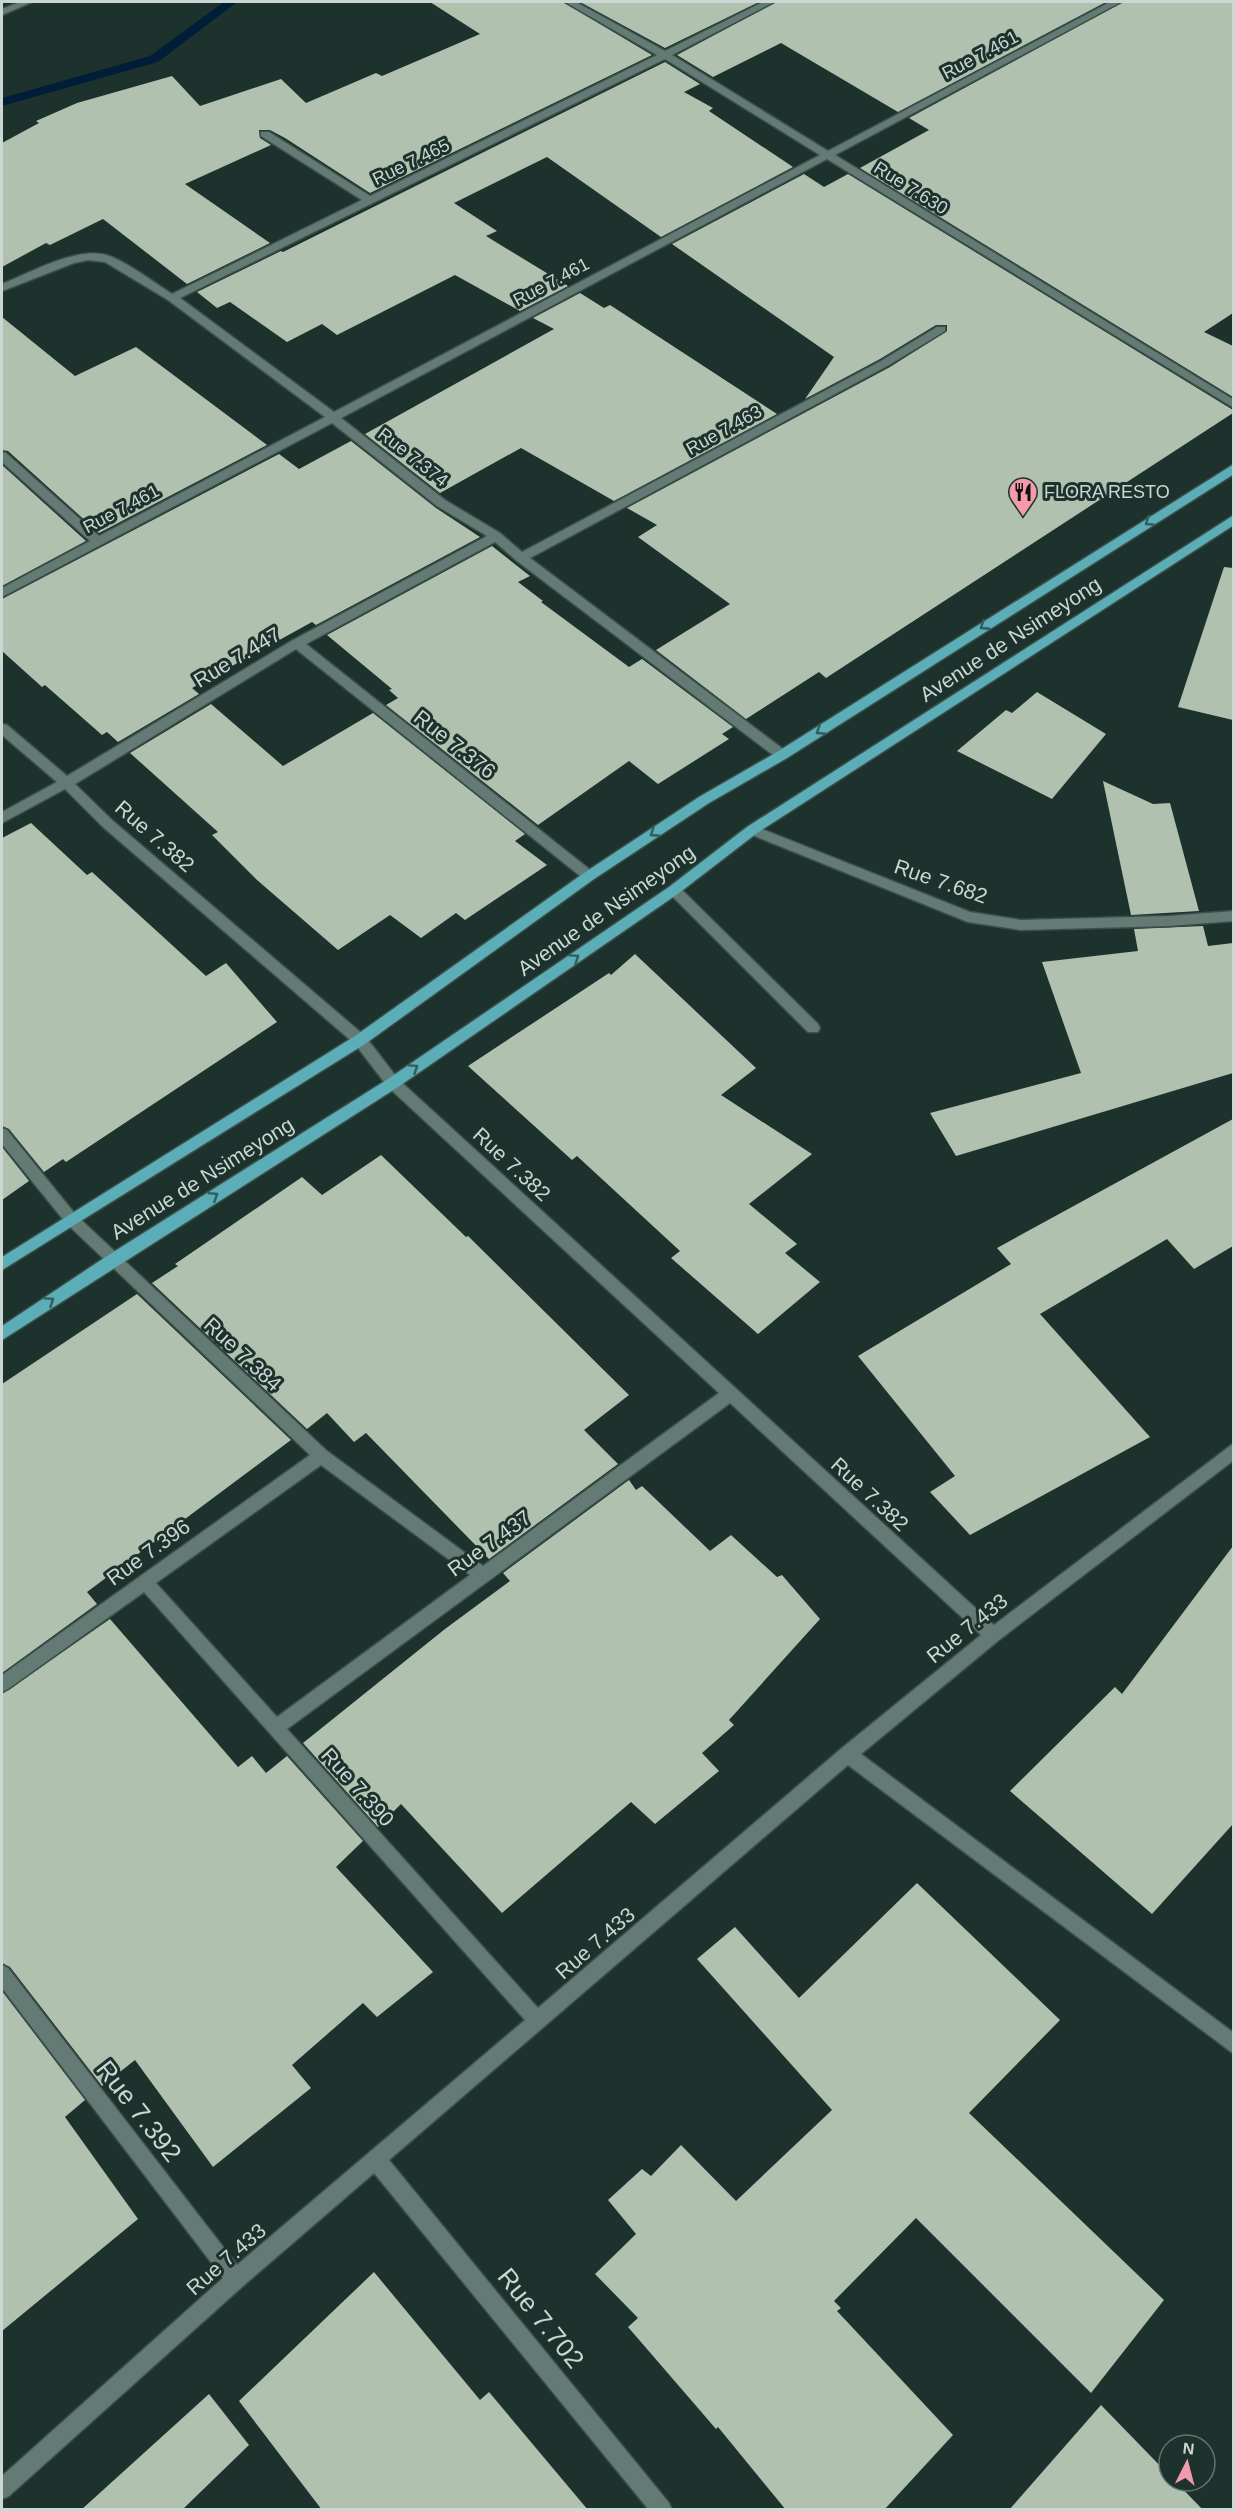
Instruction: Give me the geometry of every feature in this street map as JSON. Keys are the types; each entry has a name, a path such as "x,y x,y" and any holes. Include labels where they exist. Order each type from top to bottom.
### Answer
{"main road":[{"name":"Avenue de Nsimeyong","path":"2,1264 360,1040 589,876 704,800 782,756 1233,468"},
{"name":"Avenue de Nsimeyong","path":"2,1334 112,1260 393,1083 674,890 752,830 1233,519"}],"street":[{"path":"2,12 27,2"},
{"name":"Rue 7.630","path":"570,2 665,55 1233,405"},
{"name":"Rue 7.465","path":"172,298 769,2"},
{"name":"Rue 7.461","path":"2,593 331,416 1116,2"},
{"path":"265,134 370,201"},
{"name":"Rue 7.374","path":"2,288 71,260 88,257 108,259 172,298 331,416 441,502 496,537 782,756"},
{"name":"Rue 7.463","path":"521,558 854,380 941,329"},
{"path":"2,456 97,541"},
{"name":"Rue 7.447","path":"2,818 66,783 297,643 496,537"},
{"name":"Rue 7.376","path":"297,643 589,876"},
{"name":"Rue 7.382","path":"2,728 66,783 108,824 360,1040 393,1083 993,1635"},
{"name":"Rue 7.682","path":"752,830 968,917 1021,925 1169,921 1233,916"},
{"path":"674,890 813,1028"},
{"name":"Rue 7.384","path":"2,1134 71,1219 321,1456 483,1575"},
{"name":"Rue 7.437","path":"275,1728 730,1394"},
{"name":"Rue 7.433","path":"2,2489 237,2279 848,1754 993,1635 1233,1450"},
{"name":"Rue 7.396","path":"2,1684 321,1456"},
{"name":"Rue 7.390","path":"145,1582 538,2021"},
{"path":"848,1754 1233,2044"},
{"name":"Rue 7.392","path":"2,1974 237,2279"},
{"name":"Rue 7.702","path":"377,2161 662,2510"}],"building":[{"path":"430,2 563,2 652,55 370,193 285,138 270,130 259,130 260,138 271,145 185,184 270,243 187,284 103,219 50,245 46,243 2,267 2,143 39,123 36,121 77,103 172,76 200,106 281,79 306,103 376,73 382,76 480,34"},
{"path":"580,2 759,2 665,48"},
{"path":"776,2 1106,2 898,112 781,43 713,77 677,55"},
{"path":"1123,2 1233,2 1233,313 1204,332 1233,346 1233,397 860,168 929,130 909,118"},
{"path":"665,62 700,84 684,92 713,108 709,111 793,167 661,237 547,157 454,203 497,231 486,236 568,286 520,311 455,275 337,335 322,324 287,342 230,302 217,308 197,292 283,252"},
{"path":"804,174 824,187 848,174 1233,410 1233,413 826,678 819,672 746,719 656,650 730,604 638,537 657,525 627,508 890,367 947,331 947,325 936,325 880,359 805,399 834,357 672,244"},
{"path":"580,293 604,308 610,305 777,414 614,501 521,448 440,493 365,434 554,329 533,318"},
{"path":"2,317 75,376 136,347 267,445 99,533 8,451 2,450"},
{"path":"351,441 436,508 480,537 316,625 312,622 192,688 199,694 118,742 107,732 102,735 45,685 42,687 2,651 2,599 279,454 299,469"},
{"path":"2,465 86,541 2,586"},
{"path":"492,546 530,576 518,582 543,601 541,602 629,667 642,659 733,727 722,734 729,739 658,784 629,761 538,825 386,705 398,698 389,690 392,689 327,635"},
{"path":"1224,567 1233,568 1233,720 1178,707"},
{"path":"1037,692 1106,734 1052,799 957,751 1006,710 1012,713"},
{"path":"211,704 283,766 373,713 525,834 515,841 547,865 465,920 456,913 421,938 390,915 338,950 257,880 212,835 218,832 130,753"},
{"path":"1103,781 1153,804 1170,803 1199,911 1131,915"},
{"path":"31,823 87,875 92,872 206,976 226,963 277,1022 66,1162 63,1159 44,1172 9,1129 2,1126 2,838"},
{"path":"1203,926 1208,946 1233,943 1233,1073 956,1156 930,1113 1081,1073 1042,962 1138,951 1134,929"},
{"path":"635,954 756,1068 721,1095 812,1154 749,1204 797,1244 785,1253 820,1282 758,1334 671,1258 680,1251 577,1156 572,1160 468,1066 609,973 611,975"},
{"path":"1233,1119 1233,1246 1194,1269 1167,1239 1040,1314 1150,1437 970,1535 930,1492 955,1476 858,1356 1011,1264 997,1248"},
{"path":"2,1147 29,1181 2,1200"},
{"path":"381,1155 466,1237 468,1236 629,1395 584,1430 618,1464 489,1559 366,1433 354,1442 327,1413 307,1429 152,1283 178,1266 175,1264 302,1177 322,1195"},
{"path":"137,1294 291,1440 87,1592 97,1604 2,1673 2,1384"},
{"path":"629,1480 636,1490 642,1486 710,1551 731,1535 777,1577 782,1575 820,1619 729,1720 734,1725 702,1753 719,1771 655,1824 631,1802 502,1913 401,1804 378,1827 303,1743 445,1629 510,1581 503,1573"},
{"path":"1233,1546 1233,1824 1152,1914 1010,1791 1115,1687 1122,1694"},
{"path":"110,1619 238,1767 252,1756 266,1773 287,1756 363,1841 336,1867 433,1972 377,2017 363,2003 292,2065 311,2088 213,2167 135,2060 102,2086 10,1967 2,1963 2,1694"},
{"path":"917,1883 1060,2020 969,2113 1164,2300 1091,2393 916,2218 834,2301 841,2308 837,2311 953,2435 884,2510 786,2510 718,2427 716,2429 628,2327 638,2318 595,2274 636,2234 608,2200 642,2169 651,2176 681,2145 736,2201 832,2110 697,1959 735,1927 799,1998"},
{"path":"2,1991 85,2100 65,2117 138,2219 2,2331"},
{"path":"374,2272 480,2400 489,2392 588,2510 322,2510 239,2401"},
{"path":"209,2394 249,2445 182,2510 81,2510"},
{"path":"1101,2405 1157,2463 1157,2493 1187,2493 1203,2510 1009,2510"}],"waterway":[{"path":"2,102 154,59 231,2"}],"place":[{"name":"FLORA RESTO","path":"1023,518"}]}
